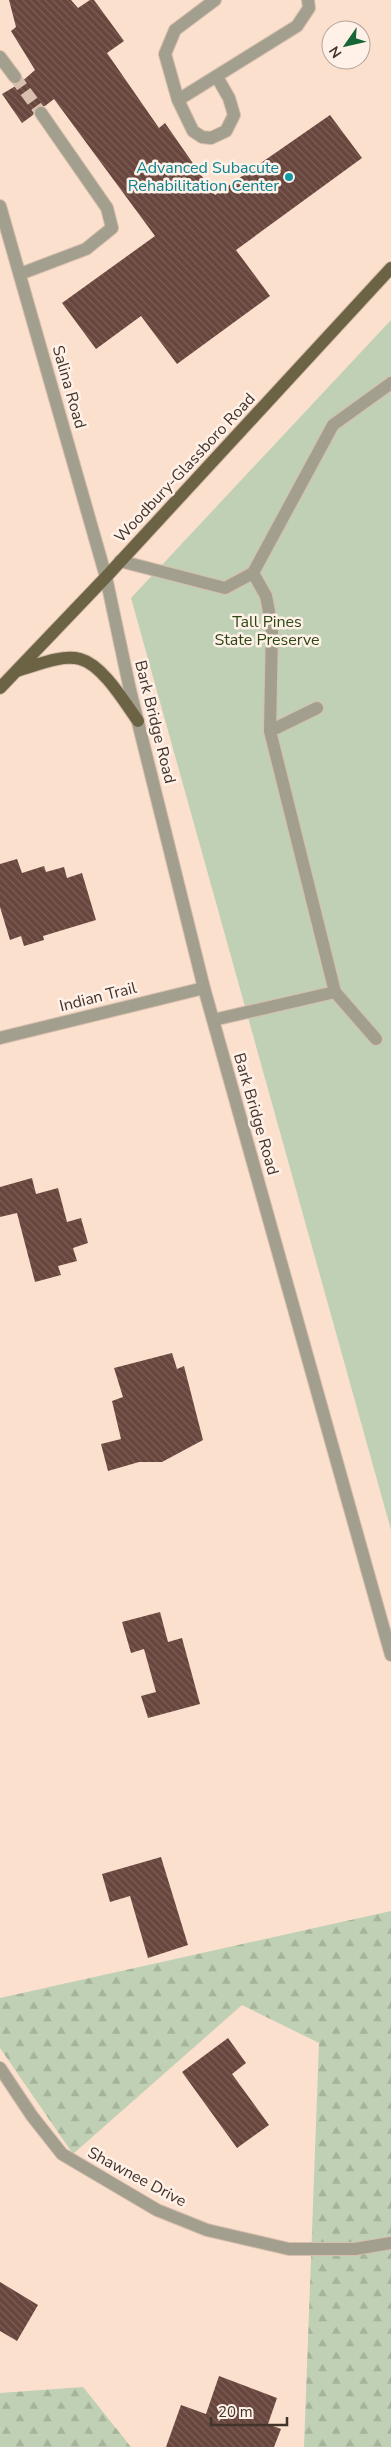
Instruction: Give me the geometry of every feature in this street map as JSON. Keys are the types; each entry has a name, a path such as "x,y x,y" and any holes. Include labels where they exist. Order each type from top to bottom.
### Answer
{"main road":[{"name":"Woodbury-Glassboro Road","path":"0,688 106,577 391,268"},
{"path":"16,671 62,659 80,659 100,672 138,721"}],"street":[{"path":"216,0 175,30 166,54 178,100 193,131 202,137 211,138 226,131 234,115 229,98 216,77"},
{"path":"178,100 297,26 309,8 308,0"},
{"path":"0,57 15,77"},
{"path":"20,274 86,249 112,228 107,208 41,113"},
{"name":"Salina Road","path":"0,206 106,577"},
{"path":"120,561 224,588 253,573 333,425 391,384"},
{"path":"253,573 266,596 272,627 270,731 335,992 376,1039"},
{"name":"Bark Bridge Road","path":"106,577 138,721 204,988 391,1655"},
{"path":"270,731 317,708"},
{"name":"Indian Trail","path":"0,1038 204,988"},
{"path":"213,1020 335,992"},
{"name":"Shawnee Drive","path":"0,2068 32,2116 62,2154 157,2210 207,2230 289,2250 355,2249 391,2243"}],"green space":[{"name":"Tall Pines State Preserve","path":"391,320 391,1530 131,598"},
{"path":"391,1911 391,2447 304,2447 319,2043 242,2005 73,2154 0,2048 0,1998"},
{"path":"83,2387 131,2447 0,2447 0,2393"}],"building":[{"name":"Advanced Subacute Rehabilitation Center","path":"9,0 71,0 78,8 90,0 94,0 124,41 107,53 159,128 165,123 215,195 330,115 362,158 236,250 270,296 177,364 141,316 96,349 62,303 155,236 54,99 45,106 36,107 33,115 22,123 2,94 19,84 35,70 11,31 16,27"},
{"path":"17,859 22,873 44,866 46,872 64,867 67,878 82,873 96,920 43,936 44,940 24,946 21,936 10,940 0,907 0,864"},
{"path":"32,1178 36,1194 58,1188 67,1222 81,1218 88,1243 73,1248 77,1261 58,1266 61,1275 35,1282 17,1213 0,1217 0,1187"},
{"path":"172,1353 177,1369 184,1366 203,1440 162,1462 139,1462 108,1471 101,1444 121,1439 112,1401 123,1397 114,1368"},
{"path":"160,1612 168,1642 182,1638 200,1704 148,1718 141,1696 156,1692 144,1649 131,1653 122,1622"},
{"path":"161,1857 188,1945 148,1958 130,1896 110,1902 102,1874"},
{"path":"228,2038 246,2063 232,2074 269,2125 237,2148 182,2072"},
{"path":"0,2282 38,2305 17,2341 0,2331"},
{"path":"219,2376 277,2398 268,2424 281,2429 274,2447 166,2447 181,2405 206,2414"}],"tunnel":[{"path":"15,77 41,113"}],"place":[{"name":"Advanced Subacute Rehabilitation Center","path":"289,177"}]}
